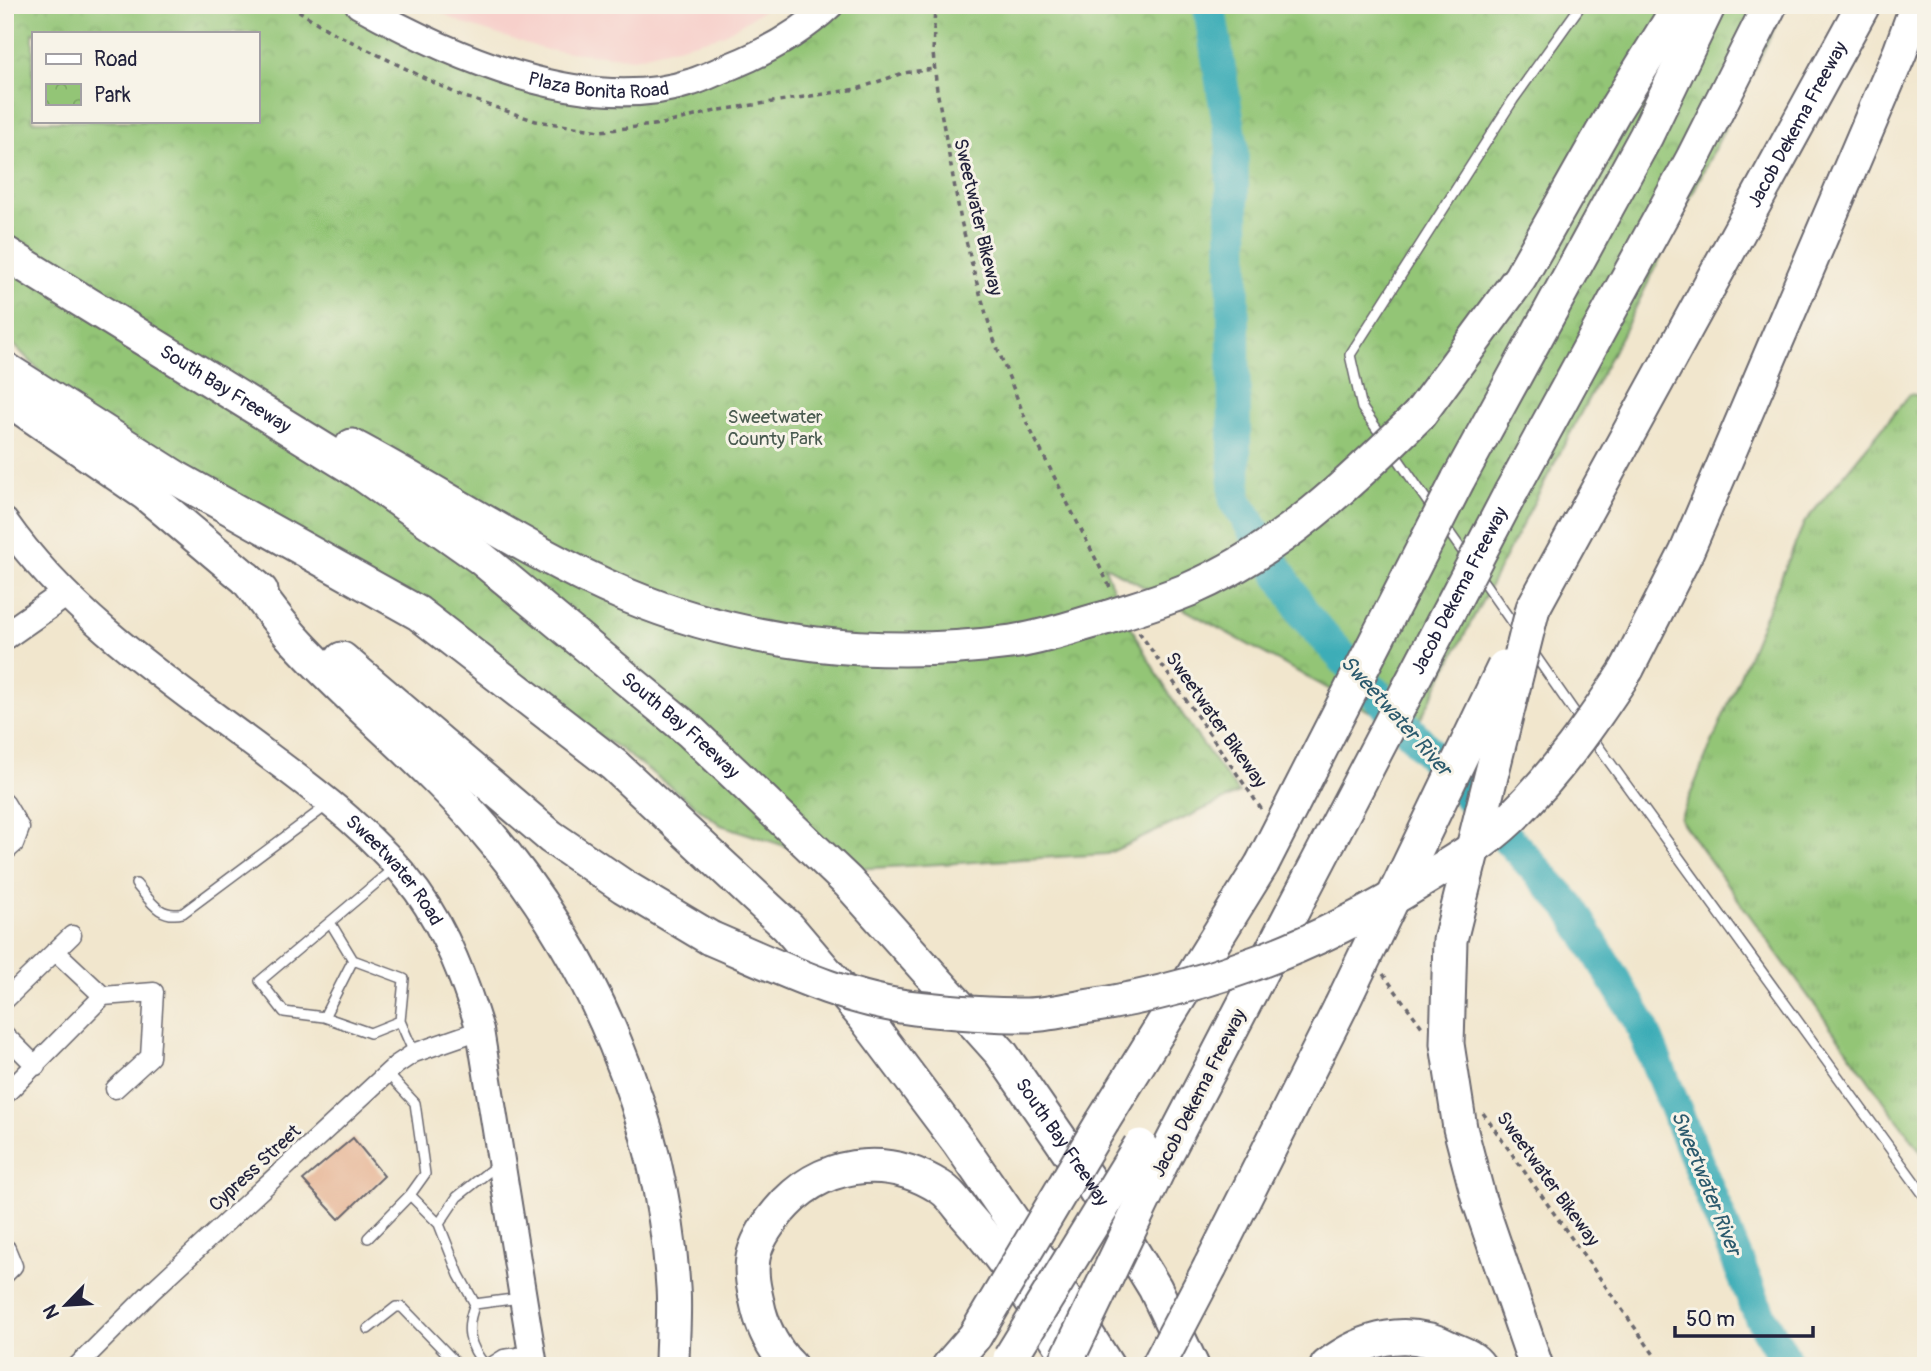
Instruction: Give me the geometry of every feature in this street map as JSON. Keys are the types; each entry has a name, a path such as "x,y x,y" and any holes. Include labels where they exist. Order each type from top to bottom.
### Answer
{"highway":[{"path":"102,311 625,595 738,632 894,651 1013,642 1122,616 1190,589 1256,553 1306,520 1340,492 1419,415 1520,278 1616,108 1680,5"},
{"path":"949,1366 975,1336 1103,1121 1262,864 1458,480 1646,136 1709,5"},
{"name":"Jacob Dekema Freeway","path":"1064,1366 1150,1157 1228,1037 1511,492 1693,158 1770,5"},
{"name":"Jacob Dekema Freeway","path":"1158,1366 1341,1006 1532,608 1863,5"},
{"path":"5,397 146,494 551,837 623,886 710,938 820,985 913,1007 1028,1015 1119,1002 1208,979 1286,953 1342,927 1460,857 1508,820 1546,781 1590,726 1628,669 1686,553 1890,77 1917,5"},
{"name":"South Bay Freeway","path":"5,253 358,471 481,558 691,732 848,883 1001,1053 1092,1185 1155,1288 1192,1366"},
{"path":"5,369 178,479 418,613 614,765 788,927 866,1018 959,1143 1040,1261 1107,1366"},
{"path":"246,578 293,639 484,828 527,882 585,978 641,1113 657,1175 673,1289 672,1366"},
{"path":"1532,608 1450,940 1447,1044 1460,1128 1479,1200 1536,1366"},
{"path":"1008,1362 1150,1157"},
{"path":"790,1366 775,1351 763,1325 752,1286 753,1257 769,1222 792,1194 832,1171 866,1165 904,1169 942,1188 976,1225 1050,1327 1074,1366"},
{"path":"1092,1185 1164,1274 1216,1366"},
{"path":"1179,1366 1207,1308 1210,1267"},
{"path":"1327,1366 1348,1349 1392,1334 1434,1339 1479,1366"}],"main road":[{"name":"Plaza Bonita Road","path":"359,5 408,32 461,55 545,82 570,89 645,91 691,83 772,49 812,22 830,5"},
{"name":"Sweetwater Road","path":"5,522 65,594 161,677 330,803 397,866 418,893 449,945 480,1030 533,1360"},
{"path":"5,636 65,594"}],"street":[{"path":"5,852 14,844 20,828 8,806"},
{"path":"5,1000 72,935"},
{"path":"55,951 103,996"},
{"path":"5,1094 36,1066 103,996 154,992 150,1057 115,1090"},
{"name":"Cypress Street","path":"77,1366 387,1073 414,1053 480,1030"},
{"path":"5,1035 36,1066"},
{"path":"5,1274 13,1266 6,1250"},
{"path":"493,1366 504,1359 533,1360"}],"lane":[{"path":"1581,5 1513,100 1350,355 1362,408 1618,774 1926,1198"},
{"path":"136,884 161,912 171,916 183,913 330,803"},
{"path":"397,866 260,981 284,1012 324,1017 370,1033 400,1021"},
{"path":"330,922 353,960 404,979 400,1021 414,1053"},
{"path":"324,1017 353,960"},
{"path":"368,1238 410,1195 425,1174 415,1103 387,1073"},
{"path":"439,1224 457,1197 501,1162"},
{"path":"410,1195 439,1224 458,1275 475,1304"},
{"path":"475,1304 523,1297"},
{"path":"475,1304 467,1322 470,1339 486,1366"},
{"path":"368,1329 396,1307 402,1307 459,1366"}],"path":[{"name":"Sweetwater Bikeway","path":"935,5 933,53 942,124 968,250 993,337 1044,459 1076,515 1122,616 1265,813"},
{"path":"1376,966 1429,1038"},
{"name":"Sweetwater Bikeway","path":"1478,1105 1662,1366"}],"shaded area":[{"path":"426,5 772,5 723,35 634,58 547,50 464,24"}],"green space":[{"name":"Sweetwater County Park","path":"5,5 354,5 533,80 683,84 830,5 1786,5 1629,321 1412,735 1104,565 1130,624 1163,684 1200,741 1239,793 1107,854 855,869 721,825 619,748 93,424 5,336"},
{"path":"1910,394 1926,397 1926,1159 1680,819 1804,523"}],"building":[{"path":"353,1138 384,1176 339,1219 303,1180"}],"waterway":[{"name":"Sweetwater River","path":"1209,5 1232,145 1235,499 1306,617 1570,907 1640,1022 1760,1316 1789,1366"}]}
